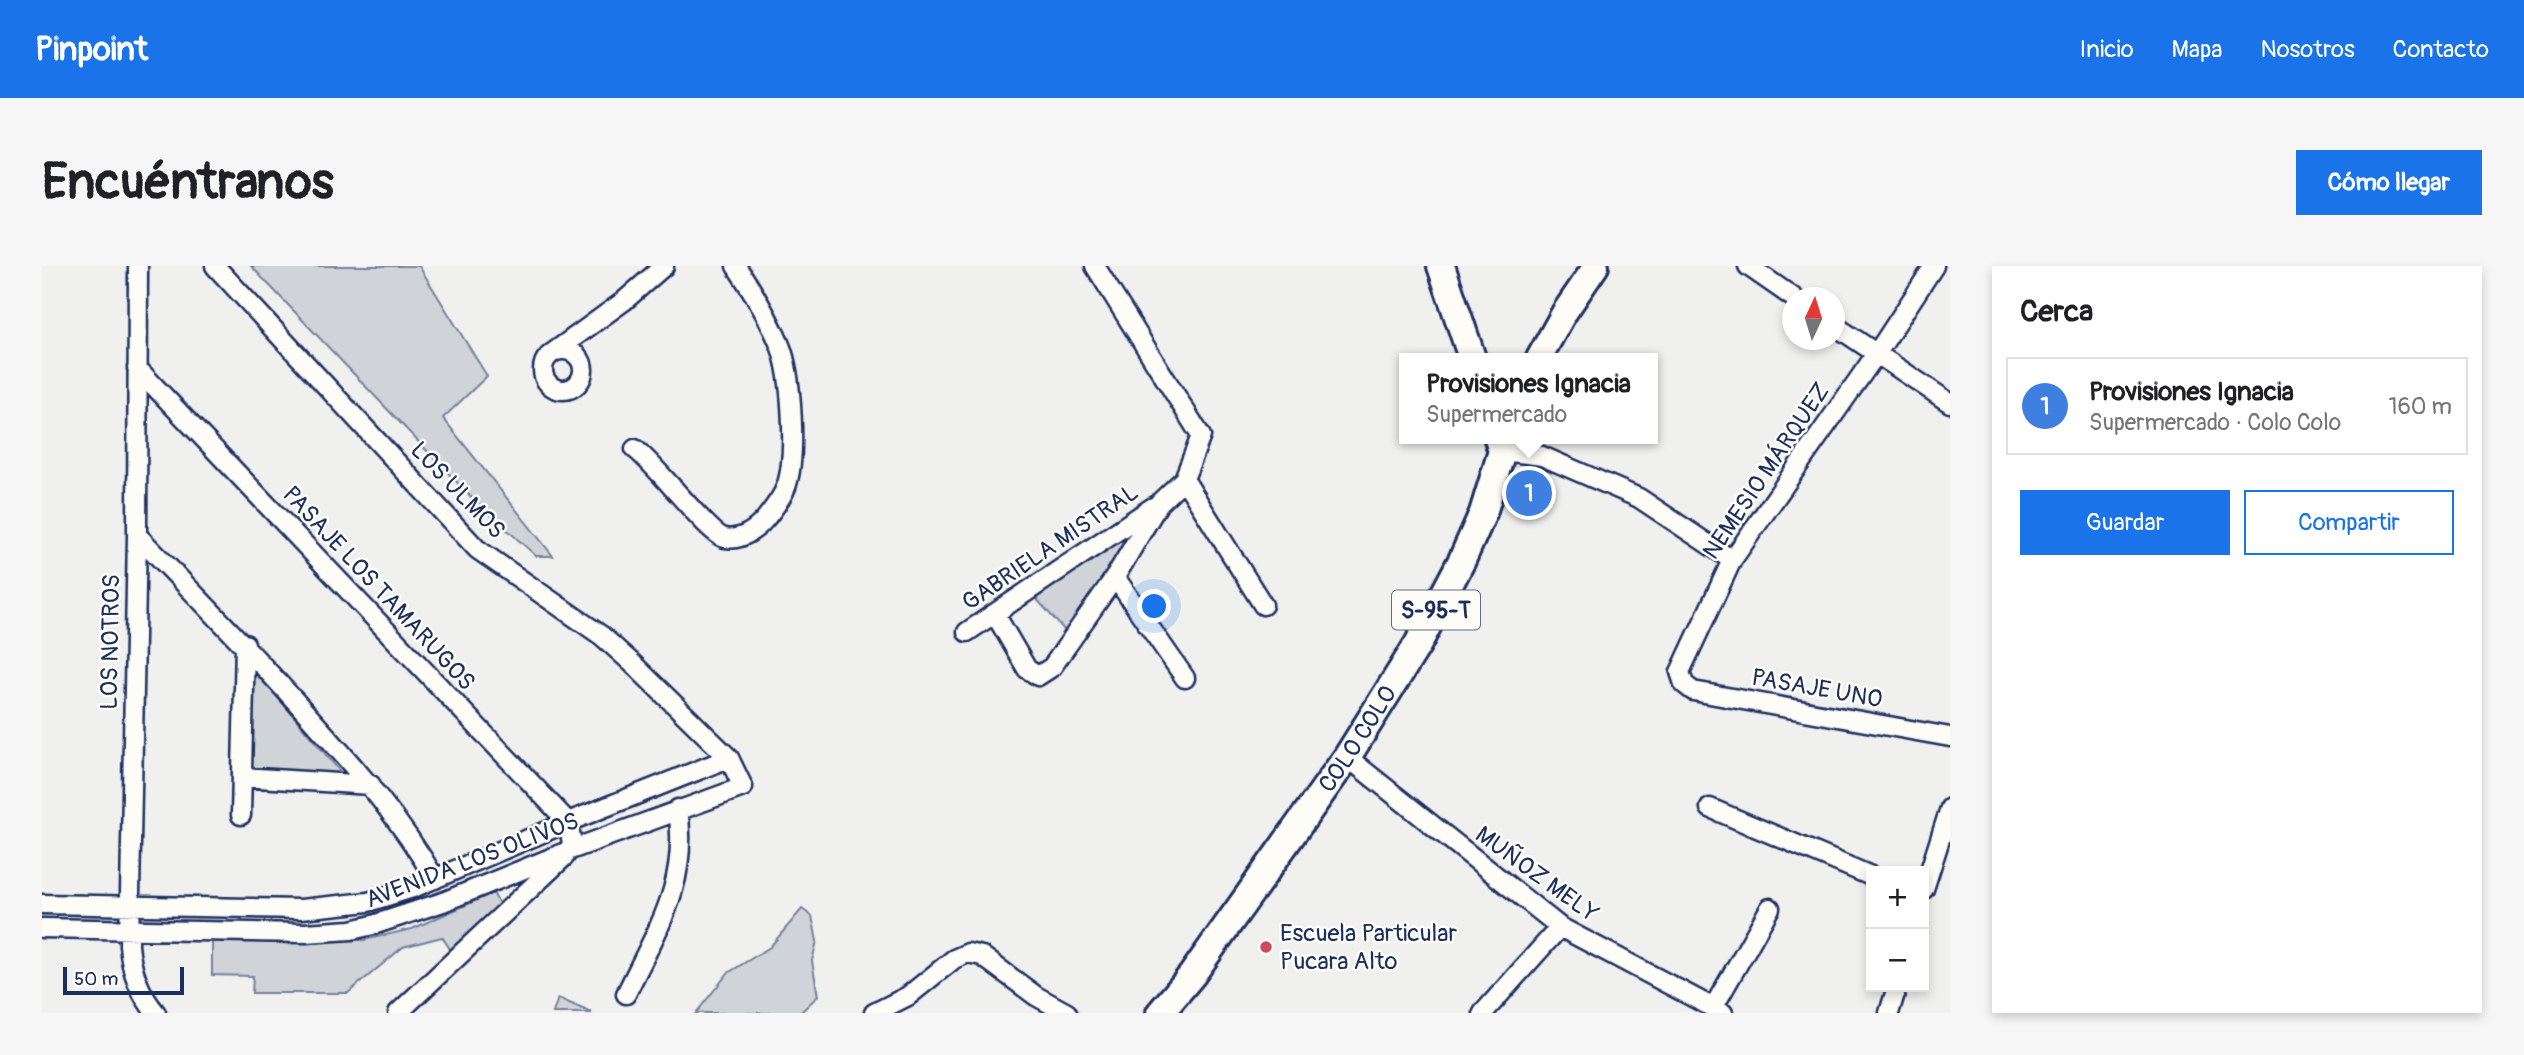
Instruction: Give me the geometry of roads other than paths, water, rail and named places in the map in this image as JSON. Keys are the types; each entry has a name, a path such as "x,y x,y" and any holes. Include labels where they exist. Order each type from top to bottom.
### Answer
{"main road":[{"path":"1441,266 1470,353"},
{"path":"1542,353 1595,266"},
{"name":"COLO COLO","path":"1160,1013 1192,975 1347,757 1418,645 1483,513 1502,444"}],"street":[{"name":"LOS NOTROS","path":"138,266 129,944 134,974 156,1013"},
{"name":"LOS ULMOS","path":"215,266 477,549 601,636 632,663 729,758 743,787"},
{"path":"551,354 624,301 664,266"},
{"path":"635,449 649,459 709,528 723,538 749,534 774,509 786,487 792,435 785,364 780,345 736,266"},
{"path":"995,614 1027,669 1038,676 1052,667 1115,577 1159,503 1184,479 1201,436 1096,266"},
{"path":"1748,266 1782,290"},
{"path":"1933,266 1950,275"},
{"name":"NEMESIO MÁRQUEZ","path":"1681,678 1681,667 1732,560 1877,354 1933,266"},
{"path":"1845,332 1950,403"},
{"name":"PASAJE LOS TAMARUGOS","path":"137,368 568,822"},
{"path":"1505,444 1542,456 1639,498 1732,560"},
{"path":"1184,479 1263,606"},
{"name":"GABRIELA MISTRAL","path":"967,632 1159,503"},
{"path":"136,535 245,645 370,785 403,827 435,878"},
{"path":"1115,577 1185,678"},
{"path":"241,815 245,645"},
{"name":"PASAJE UNO","path":"1681,678 1693,691 1950,737"},
{"name":"MUÑOZ MELY","path":"1347,757 1560,927 1718,1011 1770,908"},
{"name":"AVENIDA LOS OLIVOS","path":"42,904 323,908 391,896 729,758"},
{"path":"242,777 370,785"},
{"name":"AVENIDA LOS OLIVOS","path":"42,928 305,933 351,930 410,914 573,849 743,787"},
{"path":"1710,808 1866,874"},
{"path":"1929,873 1950,808"},
{"path":"626,995 674,892 681,855 678,809"},
{"path":"398,1013 573,849 568,822"},
{"path":"1483,1013 1560,927"},
{"path":"874,1013 908,996 954,959 968,953 982,956 1036,996 1067,1013"},
{"path":"1889,1013 1895,992"}],"place":[{"name":"Provisiones Ignacia","path":"1529,493"},
{"name":"Escuela Particular Pucara Alto","path":"1266,947"}]}
